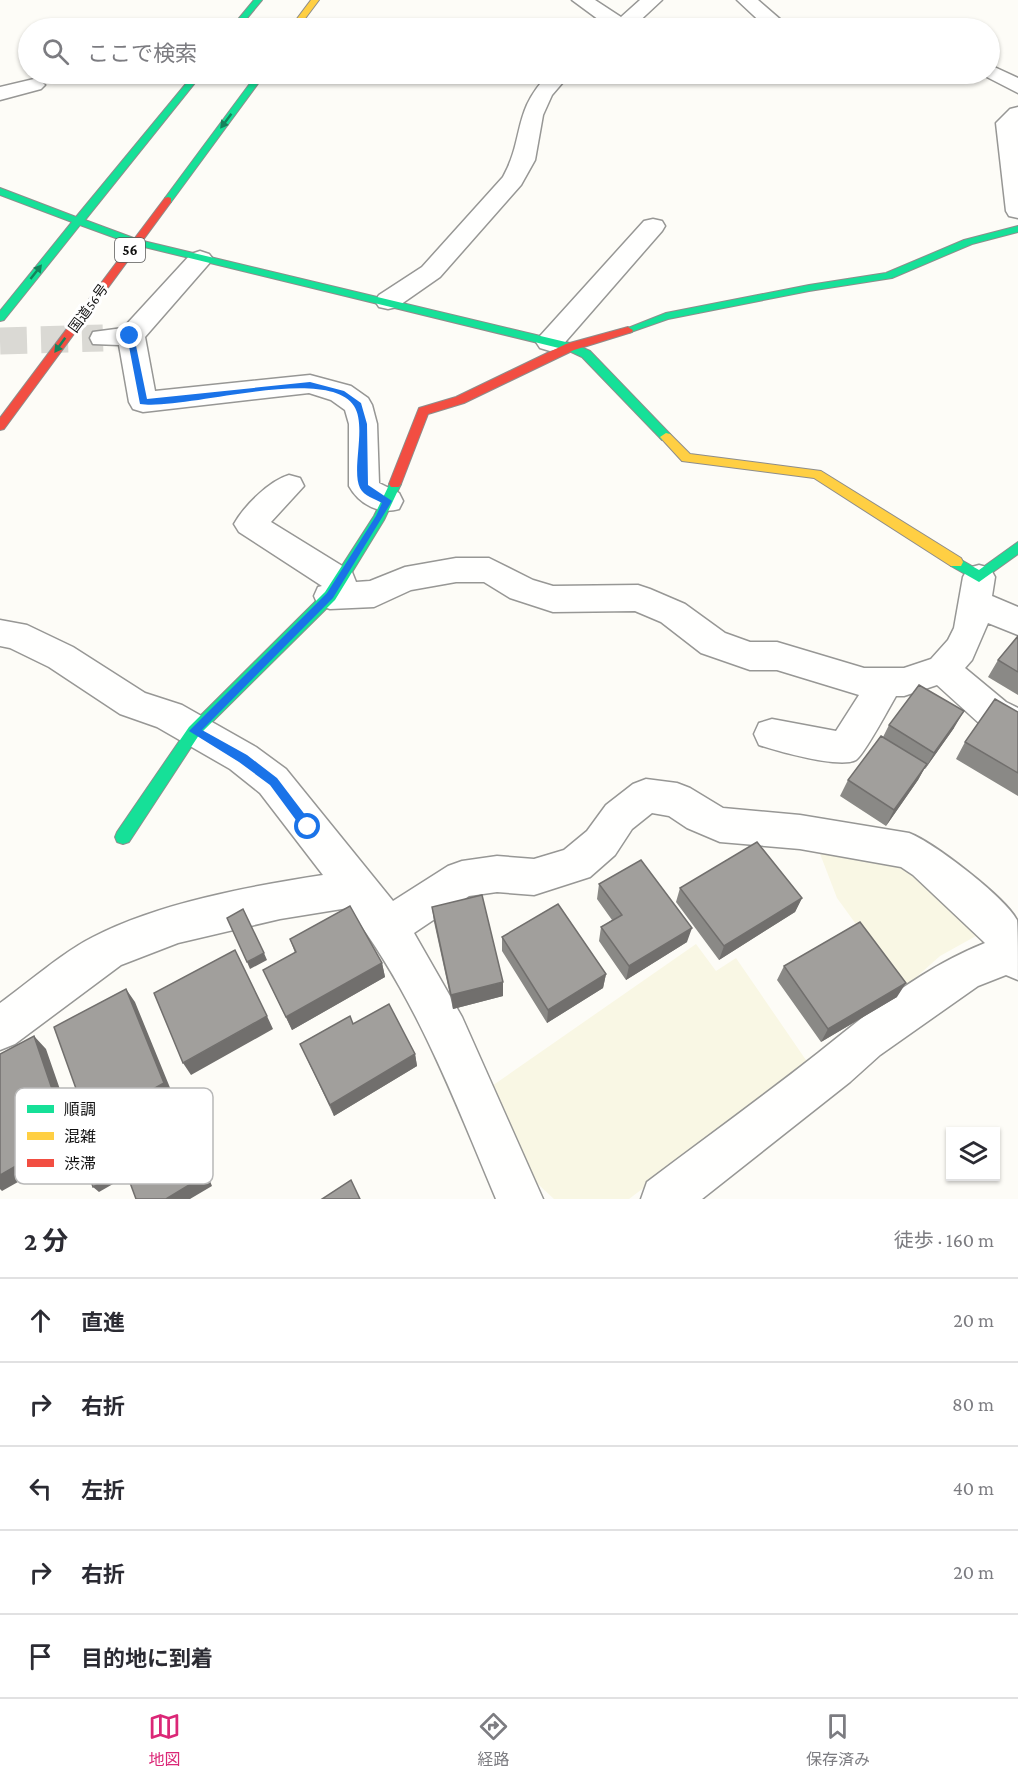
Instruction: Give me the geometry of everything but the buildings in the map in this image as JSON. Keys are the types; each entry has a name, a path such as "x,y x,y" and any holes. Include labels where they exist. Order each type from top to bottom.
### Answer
{"main road":[{"path":"243,18 258,0"},
{"path":"302,18 315,0"},
{"path":"0,318 190,84"},
{"name":"国道56号","path":"0,426 254,84"},
{"path":"0,191 36,208 78,219 136,242 560,344 586,354 686,458 817,474 872,506 977,590 1018,548"},
{"path":"123,837 194,731 335,588 388,501 404,466 423,411 460,400 560,344 596,341 666,316 809,288 888,276 968,242 1018,229"}],"street":[{"path":"582,0 608,18"},
{"path":"633,18 652,0"},
{"path":"747,0 767,18"},
{"path":"1000,77 1018,87"},
{"path":"388,302 431,272 513,180 524,160 532,115 542,93 551,84"},
{"path":"0,94 34,86"},
{"path":"1018,114 1007,123 1018,211"},
{"path":"560,344 652,226"},
{"path":"200,259 117,337 143,402 310,384 341,393 358,405 363,424 364,486 370,494 388,501"},
{"path":"289,486 250,524 335,588 374,594 405,579 456,570 489,570 522,589 553,599 638,598 673,613 713,643 750,656 777,656 864,682 904,682 943,669 960,650 971,628 977,590 1018,622"},
{"path":"0,633 15,635 61,657 133,704 169,716 243,758 273,782 388,927 447,1032 520,1199"},
{"path":"943,669 993,713 1018,724"},
{"path":"772,734 845,748 886,682"},
{"path":"388,927 462,879 497,874 534,877 576,864 601,843 619,817 646,796 677,800 700,816 720,825 800,832 909,851 927,862 994,922 1017,953 963,972 865,1040 835,1067 664,1199"},
{"path":"0,1029 107,951 178,924 280,900 357,888"}],"shaded area":[{"path":"817,846 903,858 985,931 940,956 903,989 837,898"},
{"path":"696,944 716,971 736,958 808,1063 629,1199 554,1199 526,1173 489,1088"}],"tunnel":[{"path":"0,341 103,338"}],"traffic: fast":[{"path":"243,18 258,0"},
{"path":"0,318 190,84"},
{"path":"168,200 254,84"},
{"path":"0,191 136,242 570,347 586,354 666,437"},
{"path":"628,330 666,316 809,288 888,276 968,242 1018,229"},
{"path":"123,837 194,731 330,596 380,517 395,484"},
{"path":"956,562 979,577 1018,547"}],"traffic: slow":[{"path":"302,18 315,0"},
{"path":"666,437 686,458 817,474 956,562"}],"traffic: jam":[{"path":"0,426 168,200"},
{"path":"395,484 423,411 460,400 570,347 628,330"}],"route":[{"path":"130,336 143,402 310,384 341,393 358,405 363,424 364,486 370,494 388,501 380,517 330,596 194,731 243,758 273,782 308,827"}]}
